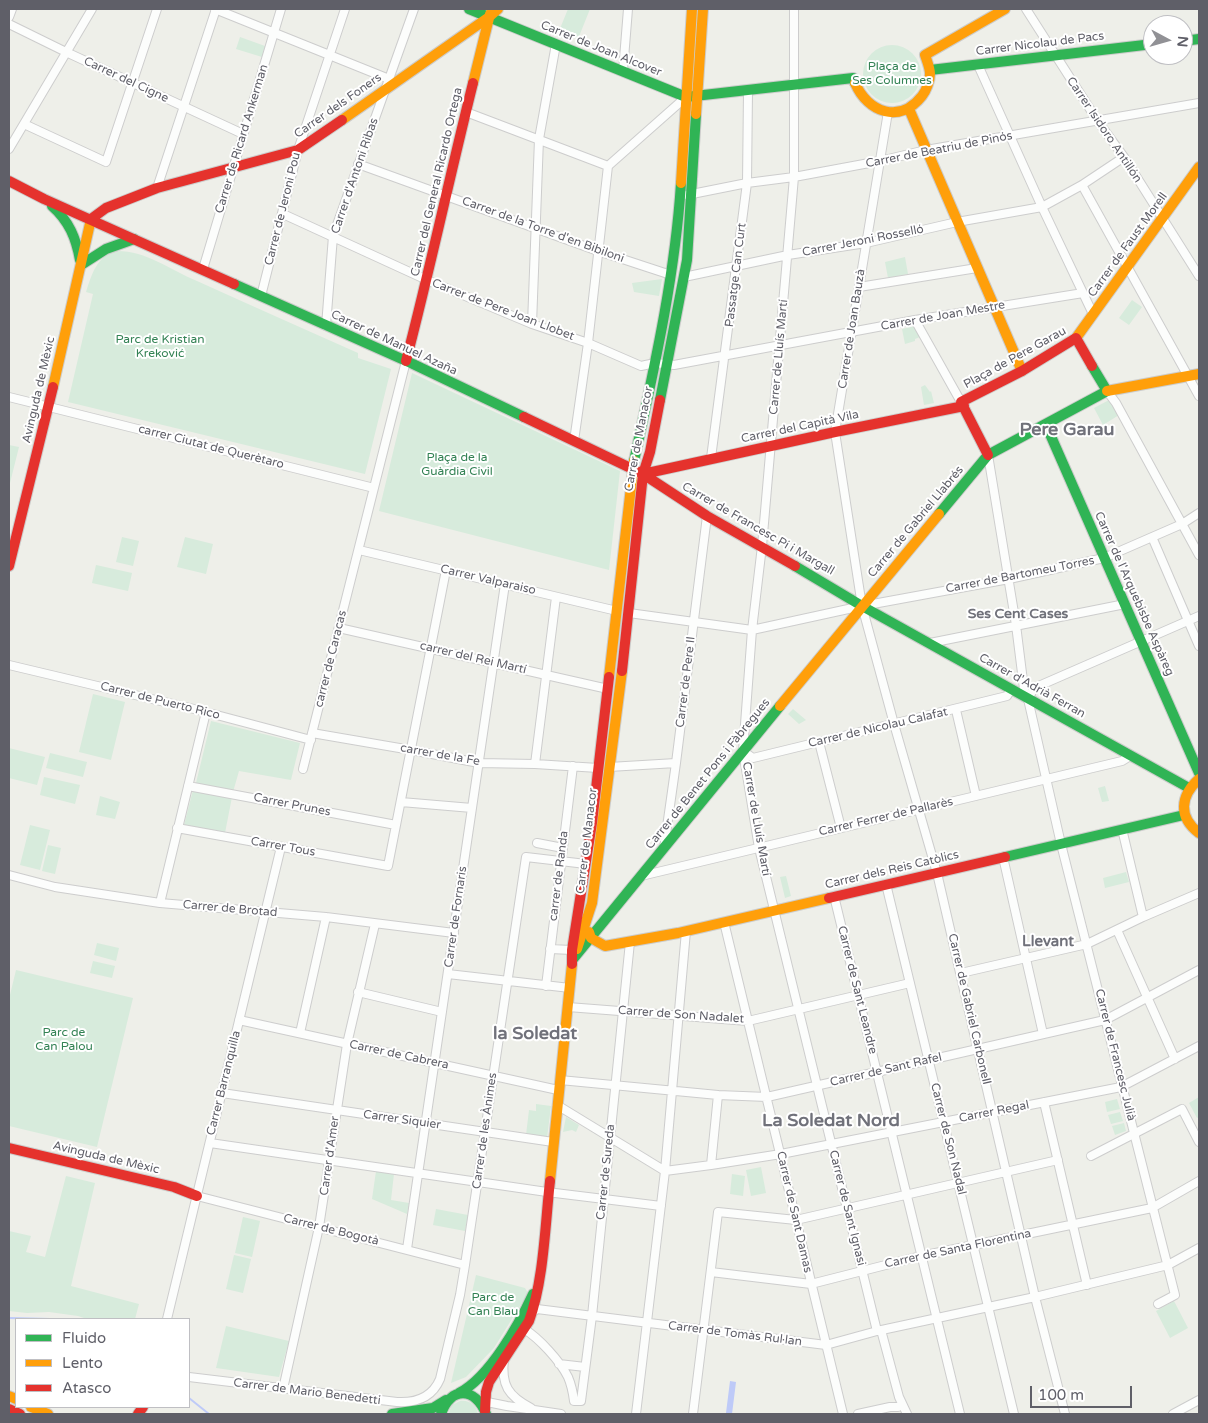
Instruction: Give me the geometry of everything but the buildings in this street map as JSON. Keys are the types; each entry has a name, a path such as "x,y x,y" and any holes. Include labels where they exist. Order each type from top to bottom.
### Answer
{"main road":[{"name":"Carrer de Joan Alcover","path":"469,9 490,13 556,44 686,97 853,78 858,92 864,100 877,110 888,112"},
{"name":"Carrer dels Foners","path":"91,219 106,208 157,188 298,150 388,83 498,9"},
{"name":"Carrer de Manacor","path":"576,952 586,921 586,864 608,689 632,468 655,363 671,275 680,194 692,9"},
{"name":"Carrer de Manacor","path":"484,1407 489,1382 524,1330 535,1309 570,988 587,902 609,767 629,613 643,474 650,452 687,260 703,9"},
{"path":"888,112 900,112 909,109 918,101 926,89 930,70 925,55 1004,9"},
{"name":"Carrer del General Ricardo Ortega","path":"406,361 490,13"},
{"name":"Carrer Nicolau de Pacs","path":"930,70 1143,45"},
{"path":"909,109 1022,371"},
{"name":"Carrer de Faust Morell","path":"1076,338 1199,167"},
{"name":"Carrer de Manuel Azaña","path":"9,181 44,199 406,361 643,474"},
{"name":"Carrer de Manuel Azaña","path":"44,199 61,213 69,224 76,239 81,265"},
{"name":"Avinguda de Mèxic","path":"9,566 91,219"},
{"path":"81,265 116,243 134,239"},
{"name":"Plaça de Pere Garau","path":"988,455 963,404 1076,338 1107,391"},
{"path":"988,455 1107,391 1199,374"},
{"name":"Carrer del Capità Vila","path":"643,474 963,404"},
{"name":"Carrer de l'Arquebisbe Aspàreg","path":"1046,425 1199,773"},
{"name":"Carrer de Gabriel Llabrés","path":"862,606 988,455"},
{"name":"Carrer de Francesc Pi i Margall","path":"643,474 707,516 762,546 862,606"},
{"name":"Carrer d'Adrià Ferran","path":"862,606 1189,788"},
{"name":"Carrer de Benet Pons i Fàbregues","path":"576,952 592,938 609,914 862,606"},
{"path":"617,611 620,626 618,644 623,658"},
{"path":"1199,779 1189,788 1183,806 1184,815 1189,824 1199,834"},
{"name":"Carrer dels Reis Catòlics","path":"576,952 686,931 1184,815"},
{"name":"Carrer de Manacor","path":"587,902 601,913 609,914"},
{"path":"605,946 602,935 609,914"},
{"path":"586,921 592,938 605,946"},
{"name":"Avinguda de Mèxic","path":"9,1148 174,1187 197,1196"},
{"name":"Carrer de Manacor","path":"415,1410 433,1408 470,1387 504,1348 524,1313 539,1274"},
{"path":"392,1414 415,1410 432,1403 452,1389 480,1376"},
{"path":"459,1393 469,1394 484,1407"},
{"path":"440,1414 446,1400"},
{"path":"33,1408 48,1414"},
{"path":"9,1409 20,1414"}],"street":[{"path":"9,16 12,9"},
{"path":"9,149 92,9"},
{"path":"24,124 106,162 157,9"},
{"path":"157,188 216,9 329,54 388,83"},
{"name":"Carrer de Ricard Ankerman","path":"203,269 281,9"},
{"name":"Carrer de Jeroni Pou","path":"261,296 298,150 345,9"},
{"name":"Carrer d'Antoni Ribas","path":"326,326 333,236 414,9"},
{"path":"623,71 628,9"},
{"name":"Carrer de Lluís Martí","path":"774,911 759,848 743,751 752,630 762,546 794,177 794,9"},
{"name":"Carrer Isidoro Antillón","path":"1026,9 1124,157 1199,276"},
{"name":"Carrer del Cigne","path":"9,24 243,134"},
{"path":"532,324 539,139 556,44"},
{"path":"978,65 1093,314"},
{"name":"Passatge Can Curt","path":"711,458 738,265 747,183 748,91"},
{"path":"574,441 588,343 608,166 686,97"},
{"name":"Carrer de Beatriu de Pinós","path":"680,194 691,195 747,183 794,177 880,161 926,150 1199,103"},
{"path":"466,112 608,166"},
{"name":"Carrer de Joan Bauzà","path":"862,606 835,432 888,112"},
{"name":"Carrer Jeroni Rosselló","path":"684,276 788,255 866,243 957,222 1042,207 1082,185 1124,157"},
{"name":"Carrer de la Torre d'en Bibiloni","path":"358,164 598,251 671,275"},
{"path":"1082,185 1126,268 1199,396"},
{"name":"Carrer de Pere Joan Llobet","path":"283,214 427,280 532,324 588,343 641,366 655,363"},
{"path":"859,287 977,268"},
{"name":"Carrer de Joan Mestre","path":"655,363 674,365 916,320 1083,293"},
{"path":"916,320 963,404"},
{"path":"359,550 406,361"},
{"path":"1107,391 1116,402 1199,555"},
{"path":"9,397 48,407"},
{"name":"carrer Ciutat de Querètaro","path":"48,407 374,488"},
{"name":"Carrer de Francesc Julià","path":"988,455 1027,698 1121,1087 1135,1134 1152,1208 1168,1265"},
{"name":"Carrer de Bartomeu Torres","path":"752,630 1104,558 1182,524 1199,513"},
{"name":"Carrer de Pere II","path":"664,848 707,516"},
{"path":"1152,537 1199,646"},
{"name":"Carrer Valparaiso","path":"359,550 617,611"},
{"name":"carrer de Caracas","path":"303,769 359,550"},
{"path":"396,825 446,570"},
{"name":"Carrer de Fornaris","path":"407,1249 505,584"},
{"path":"535,764 556,596"},
{"path":"930,643 1125,604"},
{"name":"Carrer de Gabriel Carbonell","path":"862,606 937,873 979,1048 1035,1297 1066,1414"},
{"path":"629,613 752,630"},
{"path":"1027,698 1034,688 1199,616"},
{"name":"carrer del Rei Martí","path":"339,628 608,689"},
{"name":"Carrer de Puerto Rico","path":"9,665 312,736"},
{"name":"Carrer de Nicolau Calafat","path":"743,751 752,758 956,710 1008,696 1011,689"},
{"path":"956,710 976,796"},
{"path":"160,903 206,712"},
{"name":"carrer de la Fe","path":"312,736 411,750 478,763 598,768"},
{"path":"819,742 840,828"},
{"name":"Carrer Ferrer de Pallarès","path":"641,876 1122,761 1130,756"},
{"path":"609,767 676,763"},
{"name":"carrer de Randa","path":"546,986 573,766"},
{"name":"Carrer Prunes","path":"188,786 396,825"},
{"path":"401,802 472,808"},
{"name":"Carrer Tous","path":"177,828 388,866 396,825"},
{"path":"1122,829 1143,917"},
{"path":"538,843 563,848"},
{"name":"Carrer Barranquilla","path":"168,1318 281,847"},
{"name":"Carrer de les Ànimes","path":"425,1397 434,1390 440,1380 460,1295 526,857 561,861"},
{"path":"1003,858 1042,1034"},
{"path":"561,861 586,864"},
{"name":"Carrer de Brotad","path":"9,875 55,887 160,903 326,917 454,933"},
{"name":"Carrer de Son Nadal","path":"886,884 1014,1414"},
{"path":"961,973 1087,944 1199,893"},
{"name":"Carrer de Sant Leandre","path":"834,896 960,1414"},
{"name":"Carrer de Sant Ignasi","path":"774,911 862,1270 899,1397"},
{"path":"300,1033 326,917"},
{"name":"Carrer de Sant Damas","path":"724,922 843,1414"},
{"name":"Carrer d'Amer","path":"283,1389 319,1227 331,1160 336,1110 347,1044 375,924"},
{"path":"1117,930 1175,1059"},
{"path":"636,1414 665,1171 686,931"},
{"name":"Carrer de Sureda","path":"559,1364 567,1376 574,1400 581,1401 592,1316 630,942"},
{"path":"550,949 576,952"},
{"name":"Carrer de Sant Rafel","path":"559,1085 615,1084 718,1095 767,1097 1105,1020 1199,970"},
{"path":"448,974 570,988"},
{"name":"Carrer de Son Nadalet","path":"568,1007 748,1021 910,983"},
{"path":"358,992 442,1012"},
{"name":"Carrer de Cabrera","path":"240,1020 492,1076 559,1085"},
{"name":"Carrer Regal","path":"710,1165 781,1154 1121,1087 1199,1046"},
{"name":"Carrer Siquier","path":"222,1093 552,1142"},
{"path":"557,1105 665,1171 710,1165 718,1095"},
{"path":"1044,1102 1087,1285"},
{"path":"1091,1156 1182,1109 1199,1142"},
{"path":"210,1143 547,1192 660,1206"},
{"path":"693,1414 718,1212 796,1220 1058,1160"},
{"name":"Carrer de Santa Florentina","path":"711,1272 812,1284 921,1256 1152,1208 1199,1181"},
{"name":"Carrer de Bogotà","path":"197,1196 465,1264"},
{"path":"988,1306 1035,1297 1168,1265 1199,1248"},
{"path":"1158,1304 1175,1295 1168,1265"},
{"name":"Carrer de Manacor","path":"532,1295 535,1309"},
{"name":"Carrer de Tomàs Rul·lan","path":"535,1309 826,1345 879,1330 988,1306"},
{"path":"524,1330 537,1340 559,1364 585,1366"},
{"path":"504,1358 503,1377 508,1390 519,1401 534,1410"},
{"name":"Carrer de Mario Benedetti","path":"190,1378 397,1402 412,1401 425,1397"},
{"path":"858,1414 890,1407 899,1412 899,1397"},
{"path":"899,1397 906,1414"},
{"path":"1173,1414 1199,1400"},
{"path":"484,1407 562,1414"}],"green space":[{"path":"568,9 590,9 578,39 559,31"},
{"path":"240,37 265,46 262,57 236,49"},
{"name":"Plaça de Ses Columnes","path":"892,45 908,50 916,58 921,74 916,90 908,98 892,103 876,98 868,90 863,74 868,58 876,50"},
{"name":"Parc de Kristian Kreković","path":"115,251 137,254 157,261 197,281 358,353 358,358 391,369 365,474 68,402 93,294 86,292 99,262"},
{"path":"905,257 908,274 888,278 885,262"},
{"path":"662,279 659,296 634,292 632,283"},
{"path":"1132,300 1142,307 1129,325 1119,318"},
{"path":"915,326 920,337 915,339 915,341 905,344 902,329"},
{"name":"Plaça de la Guàrdia Civil","path":"412,373 620,471 609,570 379,511"},
{"path":"925,385 931,391 934,403 924,405 921,387"},
{"path":"1111,399 1119,415 1103,425 1094,408"},
{"path":"9,445 19,447 10,483 9,483"},
{"path":"122,537 139,541 133,566 116,562"},
{"path":"185,537 213,544 206,574 177,567"},
{"path":"96,565 132,573 128,591 92,583"},
{"path":"93,694 125,702 111,760 79,752"},
{"path":"793,709 806,720 799,724 788,714"},
{"path":"211,721 300,743 291,780 239,771 233,792 196,783"},
{"path":"9,748 45,757 37,785 9,778"},
{"path":"50,753 87,762 83,777 46,768"},
{"path":"44,777 80,785 75,804 40,795"},
{"path":"1105,786 1109,801 1102,802 1098,788"},
{"path":"193,790 232,797 225,833 184,825"},
{"path":"100,796 120,802 115,819 96,815"},
{"path":"30,825 50,830 40,870 20,865"},
{"path":"48,845 61,848 55,874 42,871"},
{"path":"1126,872 1129,882 1105,888 1103,878"},
{"path":"786,876 791,896 785,898 780,877"},
{"path":"97,943 119,948 116,961 94,955"},
{"path":"93,961 115,966 112,978 90,973"},
{"name":"Parc de Can Palou","path":"16,970 133,998 97,1147 9,1126 9,999"},
{"path":"1199,1097 1199,1117 1197,1118 1189,1103"},
{"path":"1117,1099 1120,1109 1107,1112 1105,1102"},
{"path":"536,1104 551,1106 547,1138 526,1135 529,1110 536,1111"},
{"path":"1120,1112 1123,1121 1111,1124 1108,1115"},
{"path":"566,1117 579,1125 576,1132 572,1130 563,1132"},
{"path":"1124,1123 1126,1131 1115,1135 1112,1126"},
{"path":"761,1167 766,1193 751,1196 746,1170"},
{"path":"376,1171 394,1174 391,1200 409,1203 407,1214 372,1199"},
{"path":"732,1174 745,1176 743,1196 730,1194"},
{"path":"66,1176 95,1183 71,1286 139,1304 135,1318 84,1318 49,1312 27,1313 9,1311 9,1231 31,1236 26,1252 45,1257"},
{"path":"436,1209 468,1215 465,1231 433,1225"},
{"path":"243,1217 260,1221 252,1257 235,1253"},
{"path":"234,1255 251,1259 243,1293 226,1289"},
{"name":"Parc de Can Blau","path":"476,1275 525,1288 528,1293 494,1348 466,1377 451,1383"},
{"path":"1174,1301 1188,1328 1170,1338 1156,1311"},
{"path":"226,1326 289,1341 279,1377 216,1368"},
{"path":"460,1401 467,1401 472,1404 478,1414 448,1414 452,1405"}],"water":[{"path":"730,1381 736,1382 732,1414 726,1413"}],"waterway":[{"path":"9,1318 15,1318"},
{"path":"190,1399 209,1414"}],"traffic: fast":[{"path":"469,9 686,97 853,78 855,83"},
{"path":"1193,40 1199,39"},
{"path":"930,70 1143,45"},
{"path":"660,400 687,260 696,114"},
{"path":"634,461 669,288 681,183"},
{"path":"52,206 71,230 80,260"},
{"path":"81,265 106,249 134,239"},
{"path":"234,284 413,364 524,417"},
{"path":"939,514 988,455 1107,391 1092,366"},
{"path":"1046,425 1199,773"},
{"path":"795,566 862,606 1189,788"},
{"path":"573,959 780,706"},
{"path":"1005,857 1184,815"},
{"path":"459,1393 471,1385 492,1363 512,1334 533,1294"},
{"path":"441,1414 450,1398 463,1393 476,1399 482,1405 486,1414"},
{"path":"392,1414 433,1408 446,1400"}],"traffic: slow":[{"path":"342,120 498,9"},
{"path":"681,183 692,9"},
{"path":"696,114 703,9"},
{"path":"855,83 868,102 876,108 895,112 904,110 913,105 928,86 930,72 925,55 1005,9"},
{"path":"473,83 490,14"},
{"path":"909,109 1022,371"},
{"path":"1076,338 1199,167"},
{"path":"53,387 91,219"},
{"path":"1107,391 1199,374"},
{"path":"609,677 634,461"},
{"path":"780,706 939,514"},
{"path":"577,949 592,903 622,671"},
{"path":"1199,779 1188,792 1184,806 1187,820 1199,833"},
{"path":"589,932 591,938 605,946 678,933 829,898"},
{"path":"550,1181 572,964"},
{"path":"9,1396 15,1399"},
{"path":"33,1408 48,1414"}],"traffic: jam":[{"path":"406,361 473,83"},
{"path":"91,219 106,208 157,188 298,150 342,120"},
{"path":"9,181 44,199 234,284"},
{"path":"988,455 961,402 1022,371 1076,338 1092,366"},
{"path":"9,566 53,387"},
{"path":"622,671 643,474 650,452 660,400"},
{"path":"643,474 964,406"},
{"path":"524,417 643,474 707,516 795,566"},
{"path":"572,964 572,950 592,823 609,677"},
{"path":"829,898 1005,857"},
{"path":"9,1148 174,1187 197,1196"},
{"path":"485,1411 486,1392 489,1382 529,1321 534,1305 541,1270 550,1181"},
{"path":"138,1414 142,1408"},
{"path":"9,1409 20,1414"}],"district":[{"name":"Pere Garau","path":"1067,430"},
{"name":"Ses Cent Cases","path":"1018,614"},
{"name":"Llevant","path":"1048,942"},
{"name":"la Soledat","path":"535,1034"},
{"name":"La Soledat Nord","path":"831,1121"}]}
